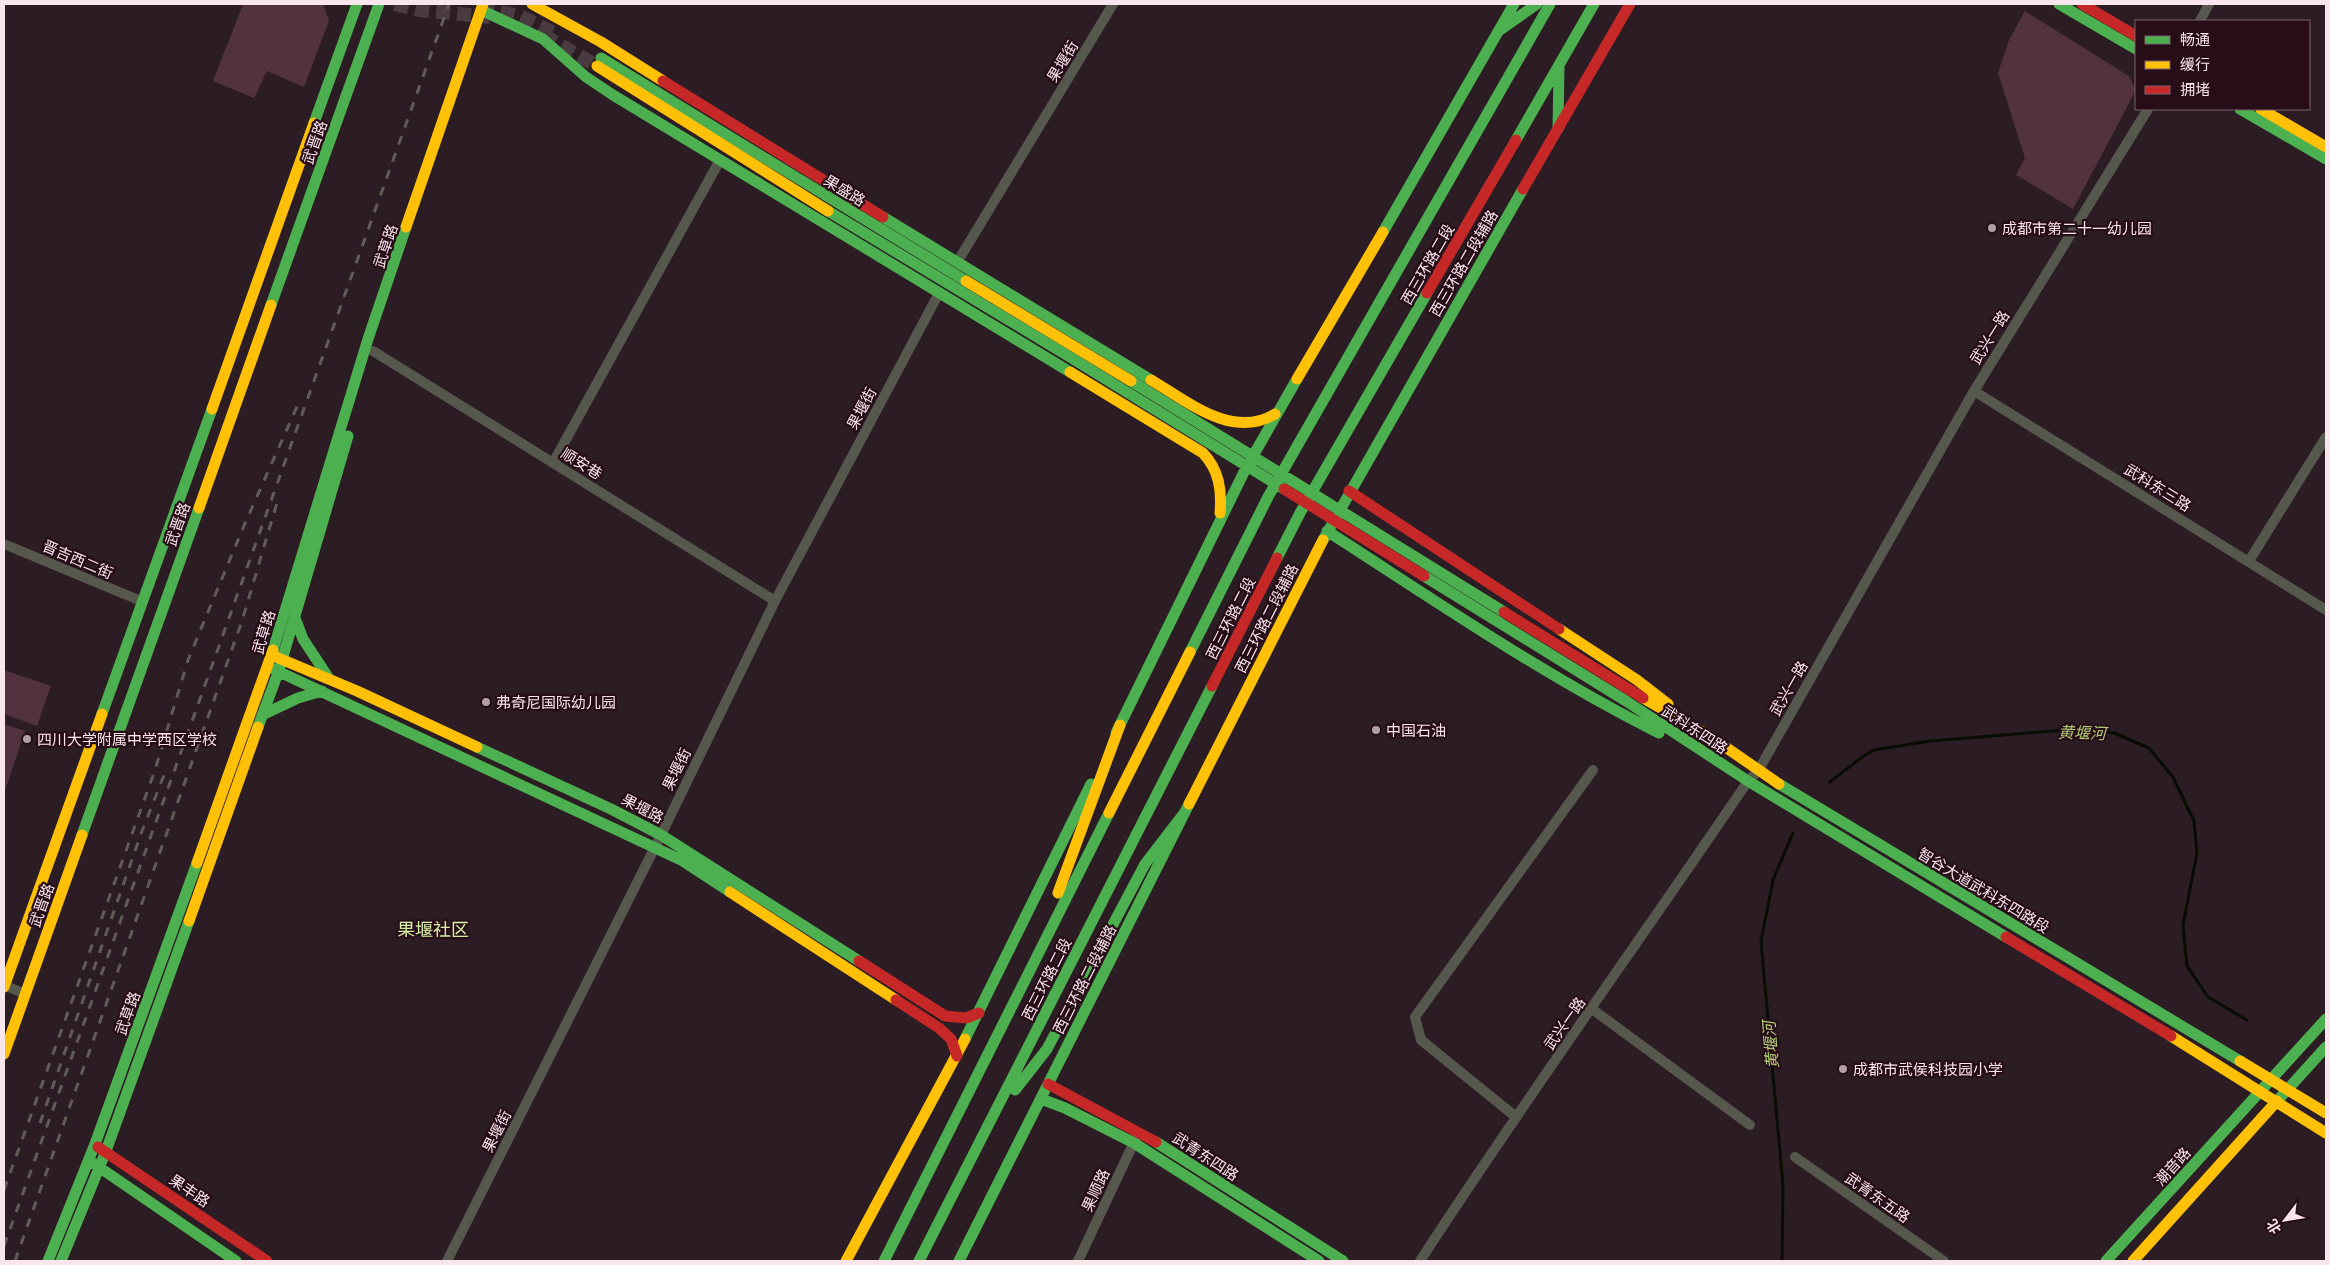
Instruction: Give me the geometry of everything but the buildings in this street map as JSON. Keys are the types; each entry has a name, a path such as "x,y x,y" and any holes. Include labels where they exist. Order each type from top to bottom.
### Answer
{"main road":[{"name":"武晋路","path":"4,986 357,4"},
{"path":"364,4 378,7"},
{"path":"532,4 601,42 815,175 1208,414 1239,424 1257,424 1278,412"},
{"path":"846,1261 979,1014 1245,470 1514,4"},
{"path":"1500,30 1537,4"},
{"name":"西三环路二段","path":"884,1261 1268,496 1550,4"},
{"name":"西三环路二段","path":"919,1261 1300,513 1594,4"},
{"name":"西三环路二段辅路","path":"959,1261 1327,531 1630,4"},
{"path":"2059,4 2135,48"},
{"path":"2082,4 2135,35"},
{"name":"武晋路","path":"4,1054 378,7"},
{"path":"486,8 543,39 586,77 1203,453 1211,461 1221,487 1218,524"},
{"name":"武草路","path":"277,657 295,618 373,350 486,8"},
{"name":"武草路","path":"48,1261 95,1144 273,669 368,339 486,8"},
{"name":"果盛路","path":"599,62 843,214 1074,346 1629,690"},
{"path":"1558,129 1559,64"},
{"path":"2242,110 2326,159"},
{"path":"2262,110 2326,147"},
{"path":"815,175 843,214 895,267"},
{"path":"792,204 843,214 918,236"},
{"name":"武科东四路","path":"843,214 1070,357 1626,701 1705,755 1748,781"},
{"path":"1349,491 1637,680 1708,735"},
{"path":"1327,531 1499,641 1619,713 1705,755"},
{"path":"295,618 303,639 318,664 330,679"},
{"name":"果堰路","path":"277,657 330,679 610,809 661,835 945,1016 966,1018 979,1014"},
{"name":"武草路","path":"62,1261 106,1151 262,715 273,669"},
{"name":"果堰路","path":"273,669 681,860 939,1028 951,1039 957,1056"},
{"name":"智谷大道武科东四路段","path":"1629,690 1708,735 1758,770 2326,1114"},
{"path":"262,715 298,698 322,691"},
{"path":"1028,974 1120,725"},
{"name":"智谷大道武科东四路段","path":"1748,781 2261,1091 2326,1133"},
{"path":"990,1122 1047,1049 1145,864 1185,812"},
{"name":"潮音路","path":"2106,1261 2326,1019"},
{"path":"2134,1261 2326,1046"},
{"name":"武青东四路","path":"1048,1084 1139,1131 1343,1261"},
{"name":"武青东四路","path":"1040,1099 1065,1108 1134,1143 1319,1261"},
{"name":"果丰路","path":"95,1144 267,1261"},
{"path":"88,1160 236,1261"}],"street":[{"name":"果堰街","path":"958,261 1113,4"},
{"path":"2201,20 2209,4"},
{"name":"武兴一路","path":"1420,1261 1516,1117 1748,781 1758,770 1974,391 2147,110"},
{"path":"553,463 720,160"},
{"name":"果堰街","path":"447,1261 661,835 775,601 939,293"},
{"name":"顺安巷","path":"373,350 775,601"},
{"name":"武科东三路","path":"1974,391 2326,610"},
{"path":"2249,561 2326,436"},
{"name":"晋吉西二街","path":"4,544 141,601"},
{"path":"1516,1117 1421,1040 1415,1017 1593,770"},
{"path":"4,986 26,994"},
{"path":"1592,1009 1750,1125"},
{"name":"果顺路","path":"1078,1261 1139,1131"},
{"name":"武青东五路","path":"1795,1157 1944,1261"}],"shaded area":[{"path":"243,4 323,4 329,21 304,87 267,71 254,98 213,81"},
{"path":"2025,11 2129,76 2135,88 2135,92 2073,209 2016,175 2025,158 1998,73 2009,40"},
{"path":"4,670 51,686 37,726 4,714"},
{"path":"4,724 25,731 4,794"}],"waterway":[{"name":"黄堰河","path":"1830,782 1874,750 1930,741 2077,729 2114,733 2149,748 2173,777 2194,821 2197,853 2183,925 2187,966 2208,997 2247,1020"},
{"name":"黄堰河","path":"1782,1261 1783,1186 1761,941 1773,880 1793,833"}],"tunnel":[{"path":"395,4 419,10 490,17"},
{"path":"480,8 520,16 556,34"},
{"path":"543,35 597,66"}],"railway":[{"path":"4,1246 449,4"},
{"path":"4,1190 155,770 188,660 243,528 299,402"},
{"path":"15,1261 242,621 279,496"},
{"path":"40,1123 142,831 166,770"}],"traffic: fast":[{"path":"314,123 357,4"},
{"path":"271,305 379,4"},
{"path":"1383,232 1514,4"},
{"path":"1500,30 1537,4"},
{"path":"1190,652 1268,497 1550,4"},
{"path":"1516,140 1594,4"},
{"path":"2059,4 2135,48"},
{"path":"481,10 543,39 586,77 613,95 1070,372"},
{"path":"601,58 966,281"},
{"path":"1558,129 1559,65"},
{"path":"2242,110 2326,159"},
{"path":"1323,540 1523,189"},
{"path":"828,211 1284,489"},
{"path":"883,217 1151,380"},
{"path":"273,650 368,339 406,227"},
{"path":"1277,558 1300,513 1427,293"},
{"path":"1116,733 1245,470 1297,379"},
{"path":"1131,381 1504,612"},
{"path":"102,714 212,409"},
{"path":"258,727 279,670 348,436"},
{"path":"82,835 199,508"},
{"path":"1327,531 1532,662 1616,711 1659,733"},
{"path":"1424,576 1626,701 1748,781 2006,937"},
{"path":"295,618 303,639 328,677"},
{"path":"271,668 681,860 730,892"},
{"path":"919,1261 1212,686"},
{"path":"262,715 298,698 322,691"},
{"path":"477,747 611,809 661,835 859,961"},
{"path":"965,1039 1091,784"},
{"path":"1779,784 2240,1061"},
{"path":"959,1261 1189,804"},
{"path":"1015,1090 1047,1049 1145,864 1185,812"},
{"path":"884,1261 1109,813"},
{"path":"48,1261 95,1144 197,863"},
{"path":"61,1261 106,1151 189,921"},
{"path":"2106,1261 2326,1019"},
{"path":"2277,1101 2326,1047"},
{"path":"1041,1099 1065,1108 1134,1143 1319,1261"},
{"path":"1156,1142 1343,1261"},
{"path":"93,1163 236,1261"}],"traffic: slow":[{"path":"406,227 483,4"},
{"path":"532,4 601,42 663,81"},
{"path":"597,66 828,211"},
{"path":"2263,110 2326,147"},
{"path":"212,409 314,123"},
{"path":"1297,379 1383,232"},
{"path":"966,281 1131,381"},
{"path":"199,508 271,305"},
{"path":"1070,372 1203,453 1216,473 1220,488 1220,513"},
{"path":"1151,380 1195,407 1210,415 1226,420 1243,423 1259,421 1275,414"},
{"path":"1189,804 1323,540"},
{"path":"1559,629 1637,680 1668,704"},
{"path":"197,863 273,650"},
{"path":"1109,813 1190,652"},
{"path":"276,657 357,691 477,747"},
{"path":"1643,698 1708,735 1779,784"},
{"path":"4,987 102,714"},
{"path":"1058,893 1120,725"},
{"path":"189,921 258,727"},
{"path":"4,1054 82,835"},
{"path":"730,892 896,1000"},
{"path":"2171,1036 2326,1133"},
{"path":"846,1261 965,1039"},
{"path":"2240,1061 2326,1113"},
{"path":"2133,1261 2277,1101"}],"traffic: jam":[{"path":"1523,189 1630,4"},
{"path":"2082,4 2135,35"},
{"path":"663,81 883,217"},
{"path":"1427,293 1516,140"},
{"path":"1284,489 1424,576"},
{"path":"1349,491 1559,629"},
{"path":"1212,686 1277,558"},
{"path":"1504,612 1643,698"},
{"path":"2006,937 2171,1036"},
{"path":"859,961 945,1016 966,1018 979,1013"},
{"path":"896,1000 939,1028 951,1039 957,1056"},
{"path":"1048,1084 1156,1142"},
{"path":"98,1147 267,1261"}],"place":[{"name":"成都市第二十一幼儿园","path":"1992,228"},
{"name":"弗奇尼国际幼儿园","path":"486,702"},
{"name":"中国石油","path":"1376,730"},
{"name":"四川大学附属中学西区学校","path":"27,739"},
{"name":"成都市武侯科技园小学","path":"1843,1069"}],"district":[{"name":"果堰社区","path":"433,929"}]}
